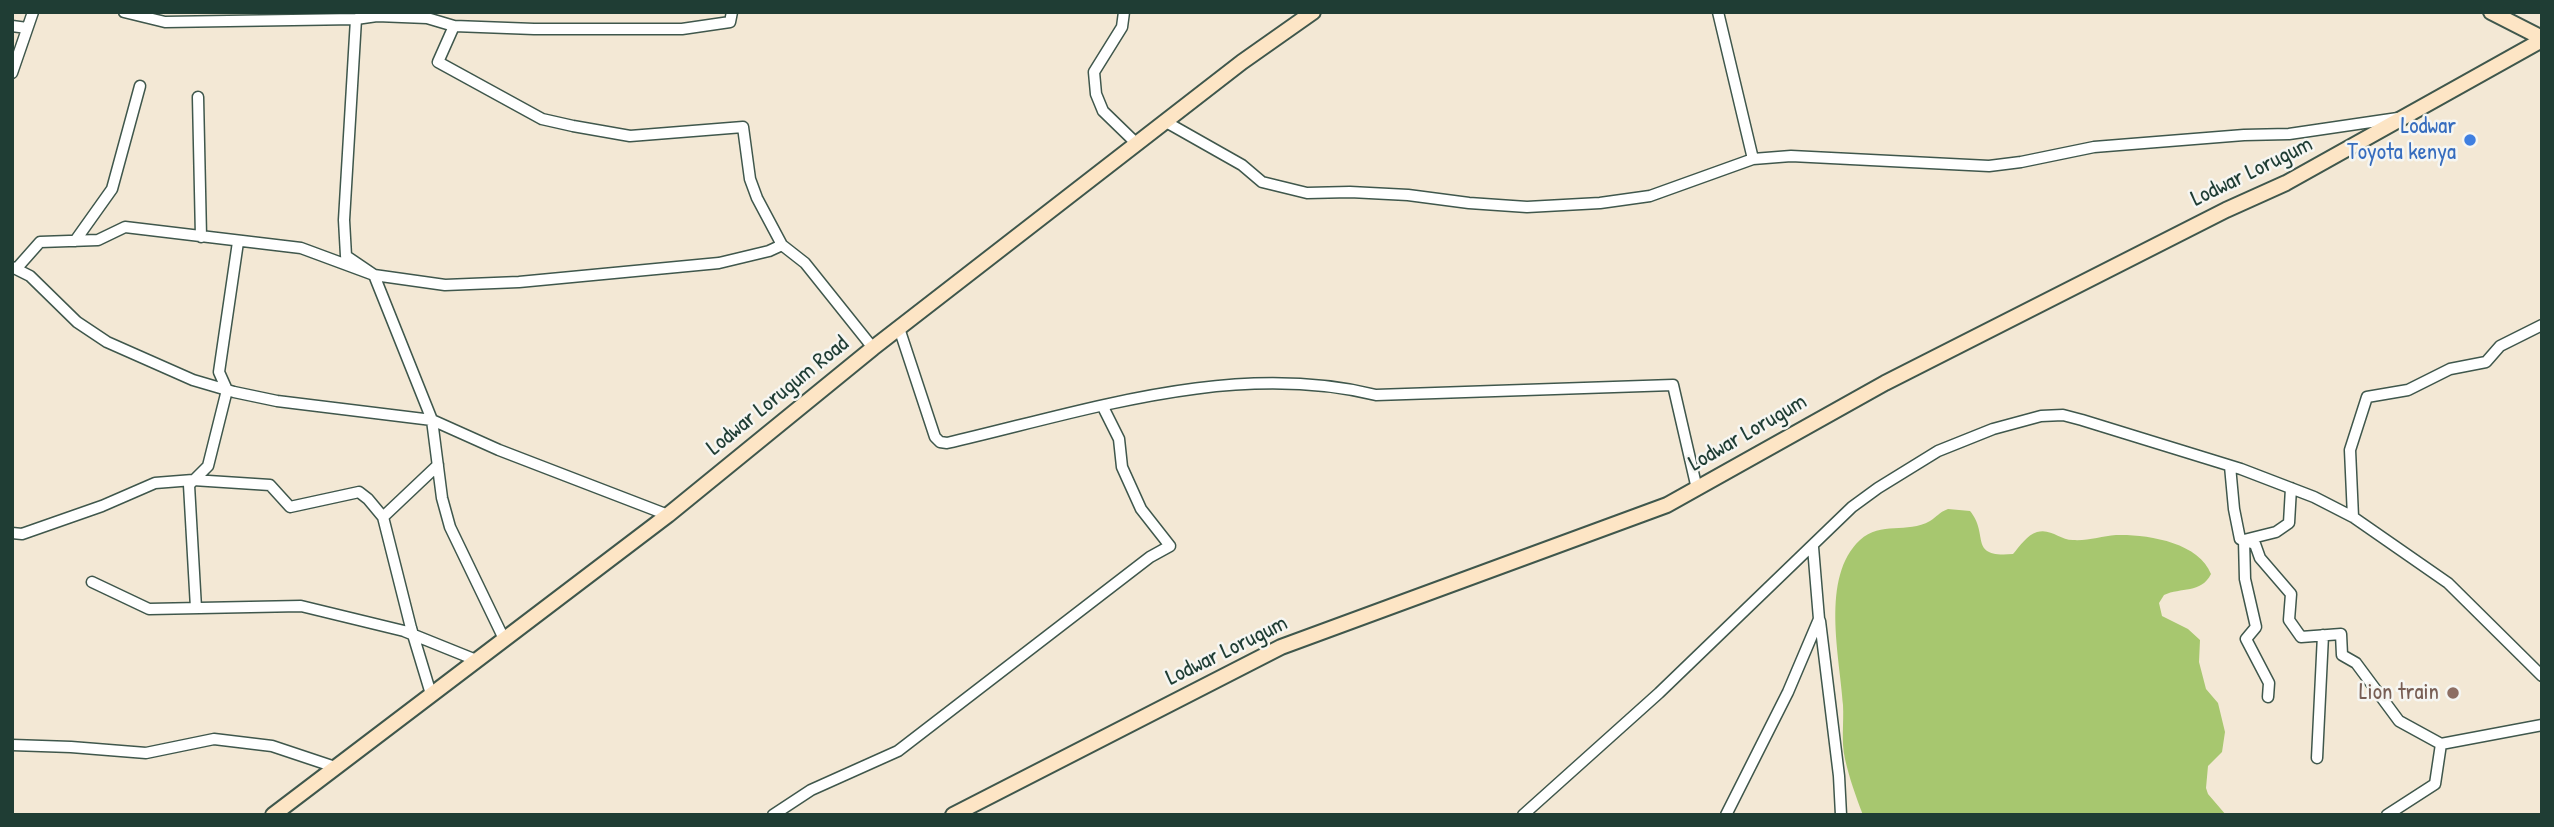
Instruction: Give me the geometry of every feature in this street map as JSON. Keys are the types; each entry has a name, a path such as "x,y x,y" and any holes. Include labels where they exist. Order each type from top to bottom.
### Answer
{"street":[{"path":"12,73 33,12"},
{"path":"124,12 167,17 427,18 454,26 534,29 682,29 730,22 732,12"},
{"path":"1124,12 1122,27 1094,72 1096,94 1103,111 1136,144"},
{"name":"Lodwar Lorugum Road","path":"273,815 668,515 873,348 1242,62 1313,12"},
{"path":"1718,12 1753,159"},
{"path":"2491,12 2542,39"},
{"path":"356,19 344,220 346,256 374,275 432,420 442,498 450,527 504,639"},
{"path":"12,26 27,28"},
{"path":"454,26 438,62 542,120 630,136 743,127 750,179 757,198 782,244 805,263 873,348"},
{"name":"Lodwar Lorugum","path":"953,815 1281,647 1633,519 1697,489 1885,383 2226,210 2286,183 2542,39"},
{"path":"75,241 113,189 139,86"},
{"path":"198,97 201,237"},
{"path":"1166,122 1241,165 1262,182 1307,193 1408,195 1527,207 1600,203 1650,196 1753,159 1805,156 1989,166 2094,147 2289,134 2407,117"},
{"path":"668,515 499,450 432,420 277,401 193,380 107,342 77,322 30,276 14,267 40,242 98,240 125,227 301,248 374,275 445,285 519,282 719,263 769,251 782,244"},
{"path":"196,608 189,485 208,466 227,390 219,372 237,242"},
{"path":"2353,517 2350,450 2367,397 2408,390 2450,369 2486,362 2500,346 2542,325"},
{"path":"899,328 935,437 940,442 947,443 1165,393 1263,383 1293,382 1349,388 1376,395 1673,385 1697,489"},
{"path":"772,815 811,790 898,751 1150,558 1170,546 1141,509 1122,467 1119,439 1102,407"},
{"path":"1523,815 1659,693 1852,507 1938,451 1993,429 2041,416 2063,415 2230,466 2291,488 2353,517 2448,583 2542,676"},
{"path":"383,517 438,465"},
{"path":"2230,466 2240,539 2255,544 2260,558 2291,594 2289,620 2301,637 2341,635 2342,655 2356,663 2399,721 2441,744 2542,725"},
{"path":"12,533 22,534 102,506 155,483 193,480 270,485 290,507 359,492 383,517 431,694"},
{"path":"2244,540 2276,532 2289,523 2291,488"},
{"path":"2244,540 2245,579 2256,627 2246,639 2269,683 2267,697"},
{"path":"1813,547 1841,815"},
{"path":"92,582 149,608 301,606 413,635 476,660"},
{"path":"1726,815 1788,692 1819,619"},
{"path":"2317,758 2323,635"},
{"path":"12,745 146,753 214,739 272,746 335,767"},
{"path":"2387,815 2435,784 2441,744"}],"green space":[{"path":"1948,509 1970,511 1976,520 1984,548 1999,554 2013,554 2030,536 2042,531 2073,540 2116,535 2156,538 2184,547 2205,563 2211,574 2202,585 2164,595 2159,603 2162,616 2188,629 2200,640 2199,662 2206,689 2218,703 2225,732 2222,752 2208,766 2206,788 2226,815 1863,815 1843,746 1843,705 1835,618 1840,575 1848,556 1868,534 1921,525"}],"place":[{"name":"Lodwar Toyota kenya","path":"2470,140"},
{"name":"Lion train","path":"2453,693"}]}
